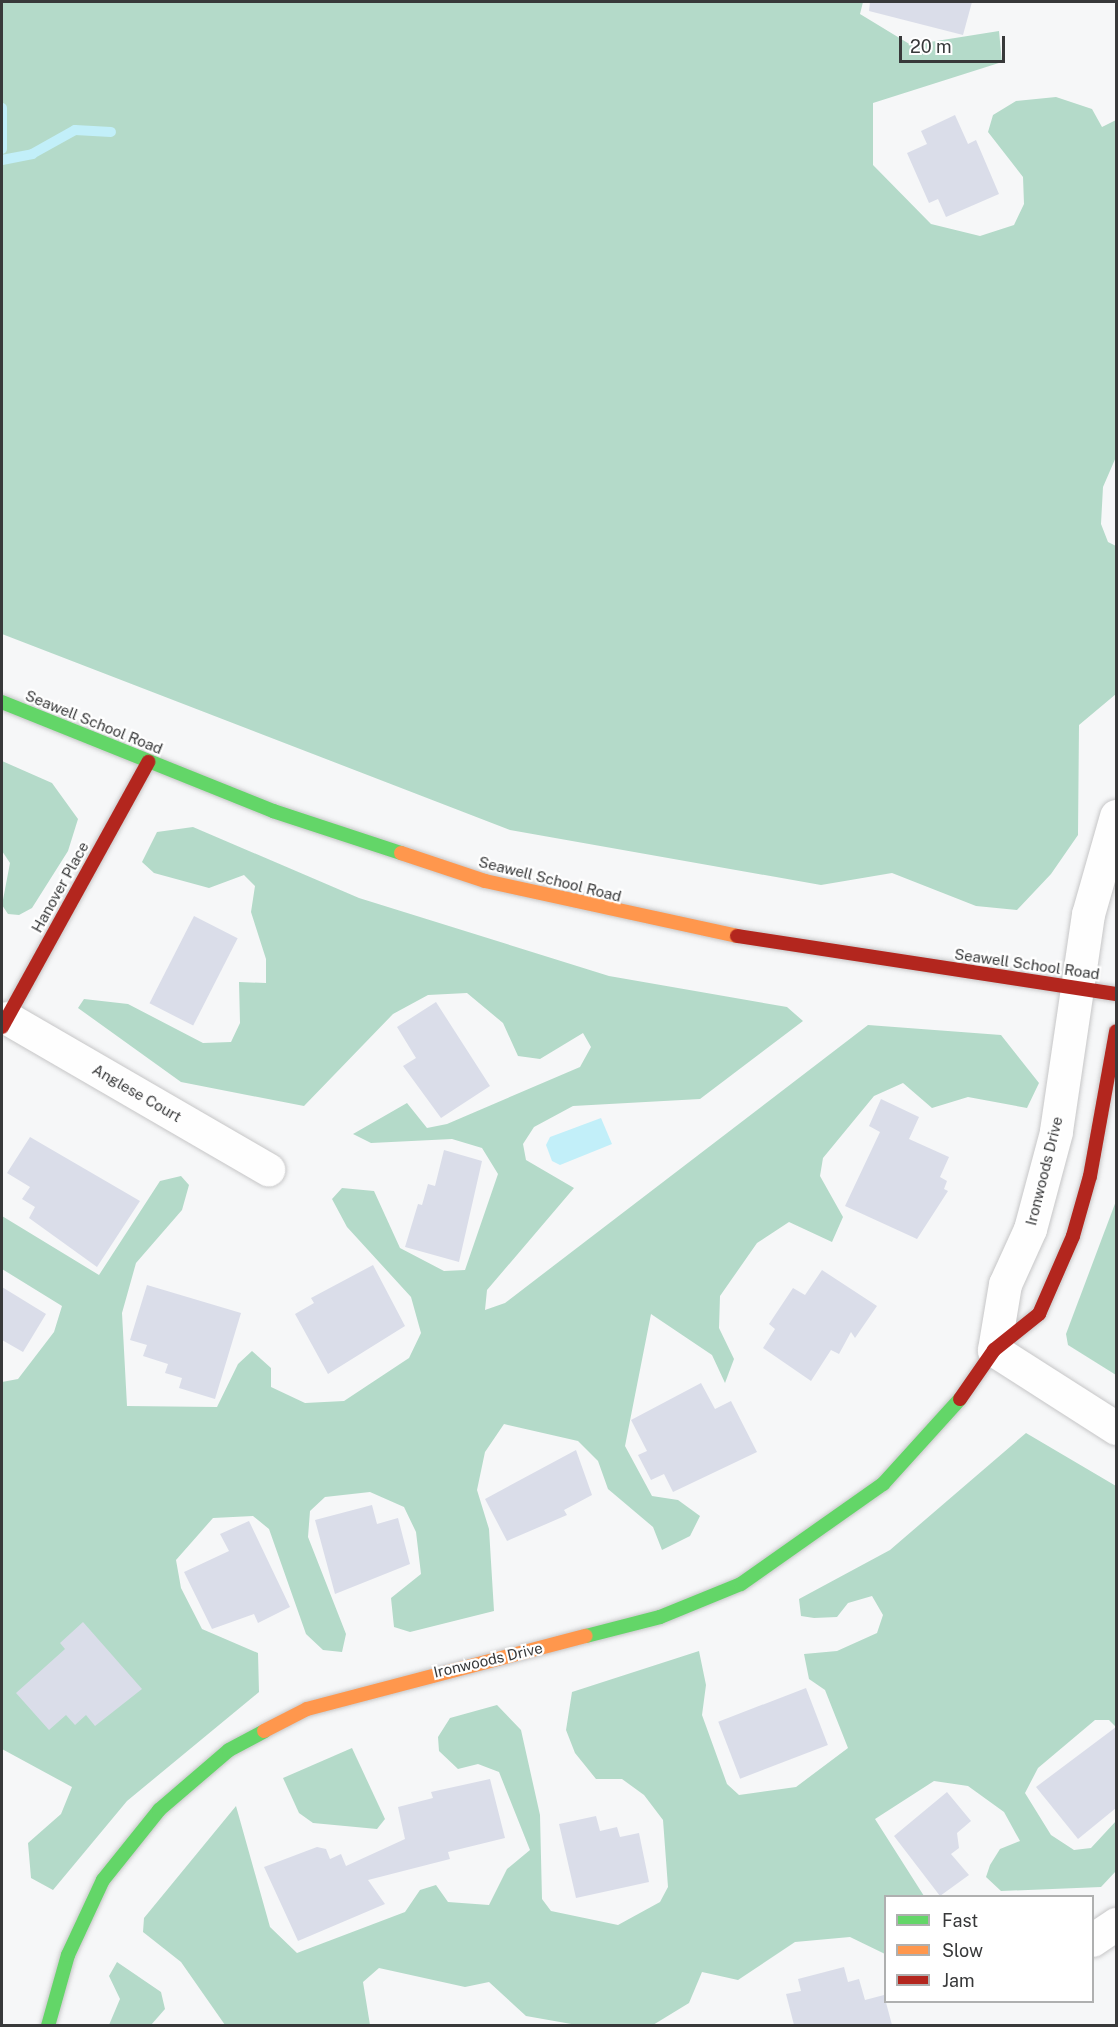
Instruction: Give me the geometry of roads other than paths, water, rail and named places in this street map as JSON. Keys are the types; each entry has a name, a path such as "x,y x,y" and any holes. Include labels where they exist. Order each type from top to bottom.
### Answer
{"street":[{"name":"Seawell School Road","path":"2,702 148,762 397,854 576,904 765,942 1116,994"},
{"name":"Hanover Place","path":"4,1023 148,762"},
{"name":"Ironwoods Drive","path":"994,1350 1005,1284 1030,1229 1056,1132 1088,914 1116,816"},
{"name":"Anglese Court","path":"4,1023 268,1169"},
{"name":"Ironwoods Drive","path":"48,2025 68,1954 103,1880 159,1810 229,1750 307,1709 660,1617 741,1584 882,1484 946,1420 994,1350 1039,1314 1073,1236 1116,1031"},
{"path":"994,1350 1116,1428"},
{"path":"1094,1939 1116,1924"}],"water":[{"path":"601,1118 612,1144 560,1165 552,1161 546,1145 550,1137"}],"waterway":[{"path":"2,108 2,149"},
{"path":"2,160 32,154 75,130 111,132"}]}
